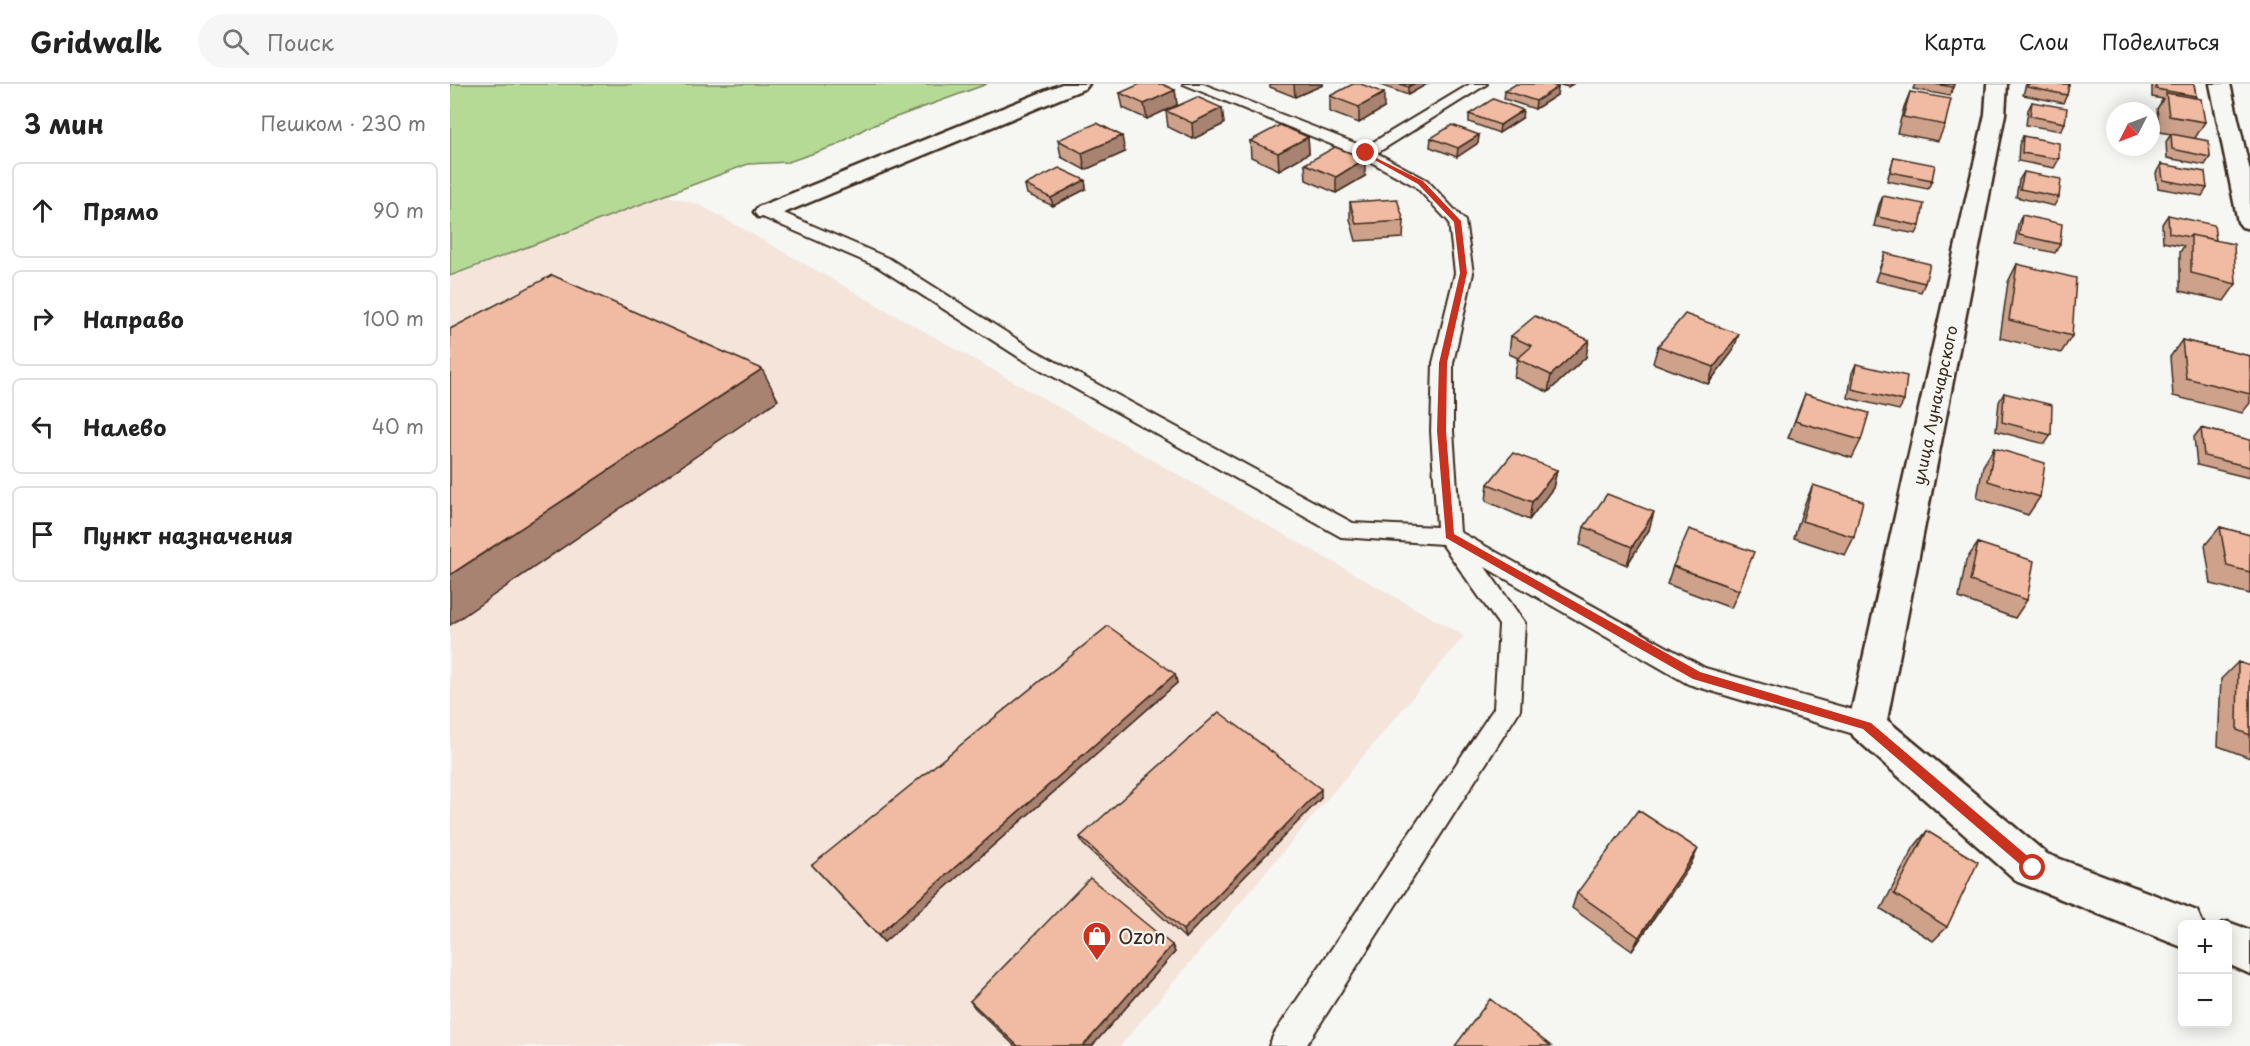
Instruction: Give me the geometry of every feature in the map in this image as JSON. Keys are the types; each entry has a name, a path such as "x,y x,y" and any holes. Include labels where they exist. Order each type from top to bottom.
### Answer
{"street":[{"path":"766,212 1079,84"},
{"name":"улица Луначарского","path":"1867,726 1995,114 1997,84"},
{"path":"2220,84 2250,222"},
{"path":"1867,726 2033,868 2178,924"},
{"path":"2232,945 2250,952"}],"lane":[{"path":"1190,84 1366,153 1421,183 1457,221 1464,273 1443,363 1442,431 1449,536 1512,623 1507,710 1286,1046"},
{"path":"1366,153 1480,84"},
{"path":"766,212 884,263 1027,354 1349,531 1449,536 1697,676 1867,726"}],"shaded area":[{"path":"650,191 700,205 1464,636 1120,1046 450,1046 450,278"}],"green space":[{"path":"450,84 987,84 866,128 835,146 788,162 748,164 450,276"}],"building":[{"path":"1140,84 1162,84 1175,90 1144,104 1120,93"},
{"path":"1353,84 1361,84 1384,93 1359,107 1330,96"},
{"path":"1516,84 1549,84 1558,87 1536,101 1505,91"},
{"path":"1934,84 1954,84 1953,87"},
{"path":"2028,84 2069,84 2067,95 2027,87"},
{"path":"2156,84 2194,84 2196,96 2156,89"},
{"path":"1910,92 1951,99 1945,125 1903,117"},
{"path":"2166,93 2201,99 2205,122 2169,116"},
{"path":"1197,97 1222,108 1192,123 1166,111"},
{"path":"1493,99 1523,110 1500,125 1469,114"},
{"path":"2032,102 2067,108 2065,123 2030,116"},
{"path":"1097,123 1122,136 1082,153 1058,140"},
{"path":"1280,125 1308,137 1278,153 1250,141"},
{"path":"1452,125 1479,135 1458,148 1431,138"},
{"path":"2171,134 2209,141 2210,157 2172,149"},
{"path":"2023,136 2059,143 2059,159 2022,153"},
{"path":"1335,147 1365,159 1336,177 1305,164"},
{"path":"1894,157 1935,165 1932,180 1890,172"},
{"path":"2161,164 2205,172 2207,188 2163,180"},
{"path":"1059,168 1085,180 1051,198 1025,185"},
{"path":"2024,172 2061,179 2059,197 2020,189"},
{"path":"1883,196 1924,204 1920,226 1878,217"},
{"path":"1397,199 1404,221 1356,224 1350,202"},
{"path":"2022,215 2062,224 2060,244 2019,235"},
{"path":"2168,215 2214,225 2216,240 2169,233"},
{"path":"2191,235 2234,244 2236,284 2191,273"},
{"path":"1885,253 1930,264 1925,283 1879,272"},
{"path":"2017,264 2076,278 2072,336 2009,320"},
{"path":"552,275 762,369 450,575 450,329"},
{"path":"1685,314 1739,334 1714,367 1658,346"},
{"path":"1535,316 1589,340 1551,375 1517,359 1532,346 1511,336"},
{"path":"2182,340 2250,356 2250,394 2186,378"},
{"path":"1856,364 1907,376 1904,401 1852,389"},
{"path":"2004,393 2052,405 2051,435 2002,422"},
{"path":"1805,394 1869,413 1861,440 1795,421"},
{"path":"2201,428 2250,440 2250,467 2204,456"},
{"path":"1994,448 2045,463 2040,497 1988,481"},
{"path":"1513,453 1557,470 1532,502 1488,484"},
{"path":"1813,485 1863,501 1854,537 1802,521"},
{"path":"1607,494 1654,512 1632,547 1584,527"},
{"path":"2220,527 2250,535 2250,572 2227,566"},
{"path":"1689,529 1754,552 1739,590 1673,566"},
{"path":"1978,543 2034,561 2027,600 1970,581"},
{"path":"1108,626 1175,674 878,935 812,865"},
{"path":"2238,662 2250,666 2250,735 2237,730"},
{"path":"1219,712 1321,789 1183,930 1080,837"},
{"path":"1638,810 1698,849 1639,937 1577,893"},
{"path":"1927,831 1978,862 1947,927 1894,894"},
{"path":"1090,878 1172,945 1083,1046 1018,1046 970,1001"},
{"path":"1490,999 1551,1046 1455,1046"}],"place":[{"name":"Ozon","path":"1097,962"}],"route":[{"path":"1366,153 1421,183 1457,221 1464,273 1443,363 1442,431 1449,536 1697,676 1867,726 2033,868"}]}
